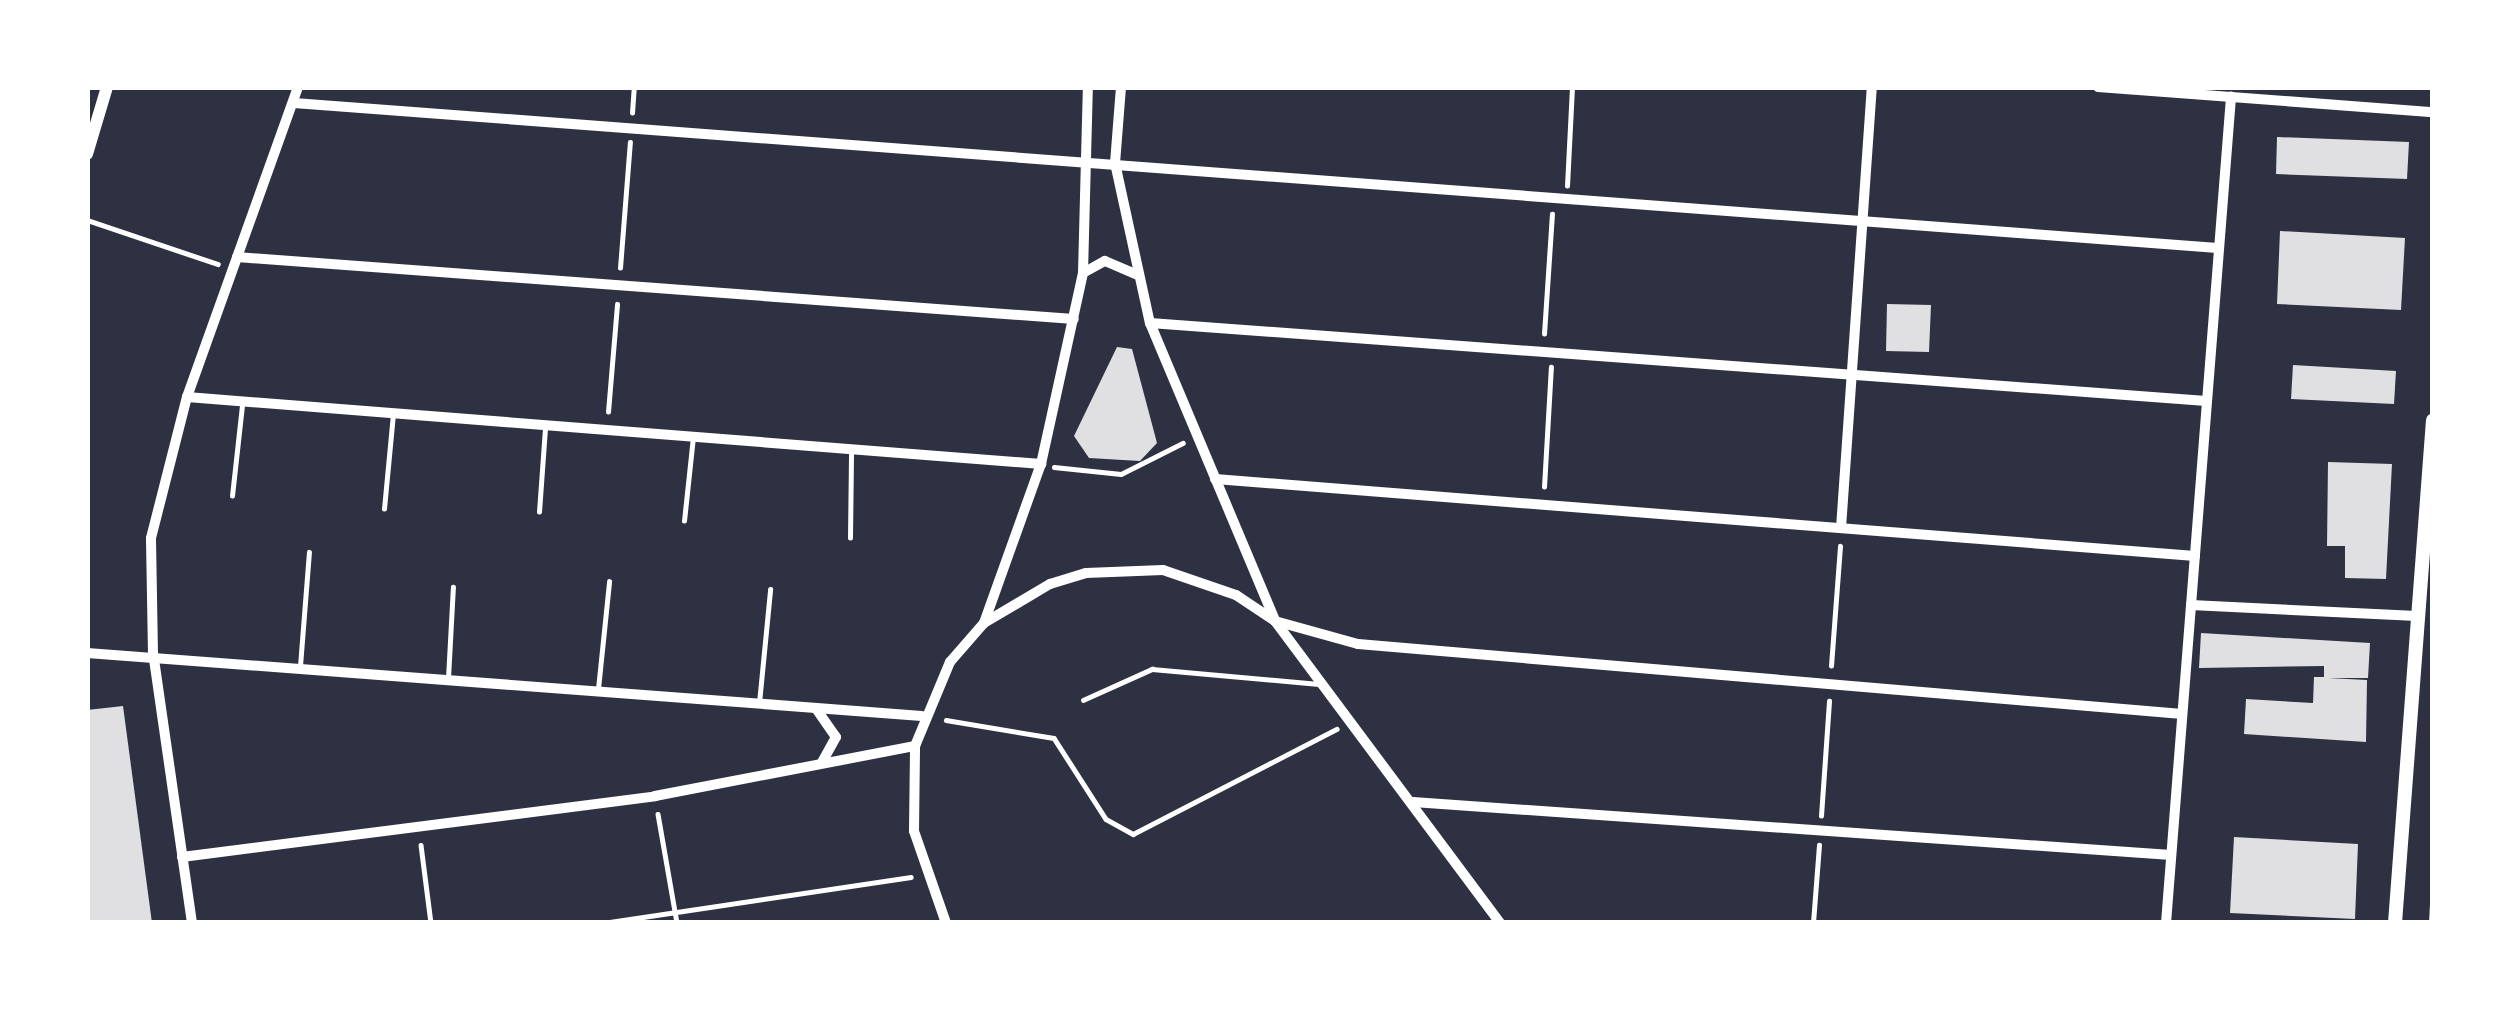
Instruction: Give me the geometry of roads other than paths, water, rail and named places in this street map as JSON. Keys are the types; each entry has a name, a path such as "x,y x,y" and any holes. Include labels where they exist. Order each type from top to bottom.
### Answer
{"main road":[{"path":"2395,923 2433,420"}],"street":[{"path":"87,154 107,87"},
{"path":"192,923 153,653 151,538 187,397 298,87"},
{"path":"984,623 1041,464 1083,273 1088,87"},
{"path":"1121,87 1115,163 1150,323 1193,436 1275,621 1327,684 1500,923"},
{"path":"1841,528 1872,87"},
{"path":"2098,87 2433,112"},
{"path":"2166,923 2231,97"},
{"path":"294,103 2218,248"},
{"path":"1083,273 1105,261 1136,274"},
{"path":"234,263 619,284 1074,319"},
{"path":"1150,323 2206,401"},
{"path":"187,397 1041,464"},
{"path":"1215,479 2195,556"},
{"path":"946,923 914,831 915,746 922,716 950,662 984,623 1050,584 1125,568 1201,579 1275,621 1358,644 1830,680 2182,714"},
{"path":"2191,605 2417,616"},
{"path":"87,653 153,653 922,716"},
{"path":"814,708 836,737 832,755 818,765"},
{"path":"182,857 418,821 655,796 915,746"},
{"path":"1413,802 2171,855"}],"lane":[{"path":"232,496 242,401"},
{"path":"384,509 393,413"},
{"path":"539,512 545,424"},
{"path":"684,521 693,436"},
{"path":"850,538 851,448"},
{"path":"300,666 309,552"},
{"path":"598,691 609,582"},
{"path":"448,678 453,587"},
{"path":"759,704 770,590"},
{"path":"1083,700 1152,669 1327,684"}]}
